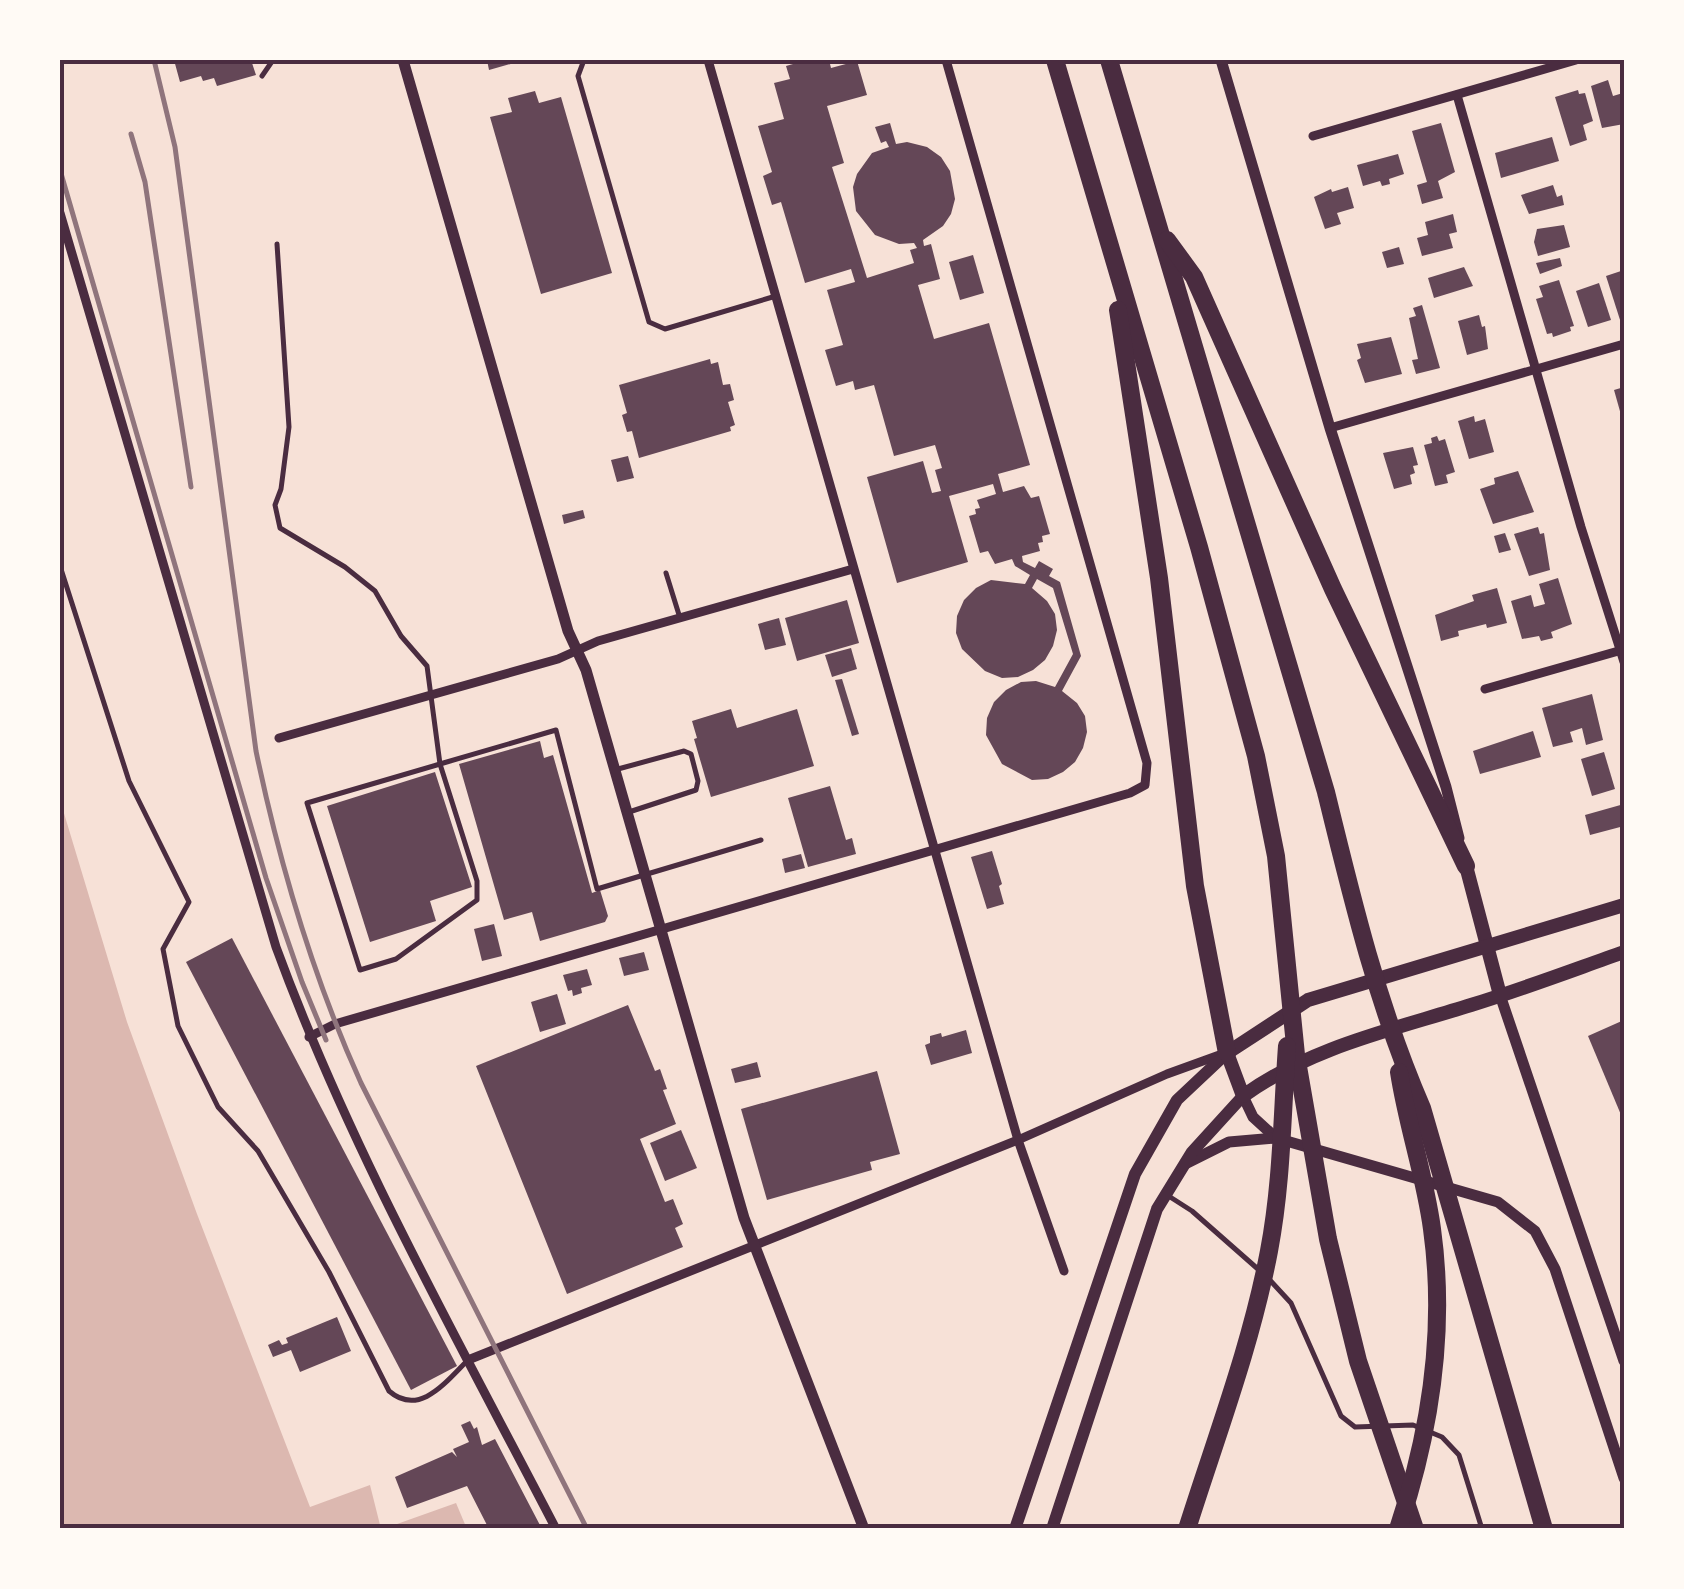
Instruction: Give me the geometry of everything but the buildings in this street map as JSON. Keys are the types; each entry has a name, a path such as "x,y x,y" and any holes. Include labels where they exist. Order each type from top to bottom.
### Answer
{"highway":[{"path":"1055,60 1199,547 1256,756 1276,856 1308,1141 1328,1239 1358,1361 1416,1529"},
{"path":"1109,60 1326,792 1351,895 1396,1047 1422,1108 1544,1529"},
{"path":"1158,229 1194,277 1334,589 1466,866"},
{"path":"1106,236 1159,578 1195,886 1227,1052"},
{"path":"1186,1529 1247,1341 1269,1250 1281,1162 1290,996"},
{"path":"1396,1047 1436,1263 1436,1339 1426,1429 1416,1476 1398,1529"}],"main road":[{"path":"1466,866 1500,996"},
{"path":"1015,1529 1135,1174 1177,1100 1227,1052 1308,1000 1624,905"},
{"path":"1052,1529 1144,1242 1164,1194 1182,1166 1243,1096 1323,1052 1624,952"},
{"path":"1227,1052 1243,1096"}],"street":[{"path":"403,60 568,631 586,670 754,1244 864,1529"},
{"path":"708,60 1018,1140 1064,1271"},
{"path":"308,1037 334,1024 1130,793 1146,785 1147,762 946,60"},
{"path":"1222,60 1330,428 1446,787 1466,866"},
{"path":"1313,136 1576,60"},
{"path":"1456,94 1623,654 1486,689"},
{"path":"60,213 276,947 308,1037 374,1176 556,1529"},
{"path":"1330,428 1624,344"},
{"path":"279,738 853,568"},
{"path":"1500,996 1624,1361"},
{"path":"468,1360 1227,1052"},
{"path":"1243,1096 1253,1117 1276,1138"},
{"path":"1182,1166 1229,1142 1276,1138 1498,1202 1536,1231 1554,1269 1624,1478"}],"lane":[{"path":"262,76 272,60"},
{"path":"584,60 578,76 649,322 664,328 776,296"},
{"path":"277,244 289,427 281,489 275,505 280,528 345,567 374,590 401,636 427,666 440,764 477,881 477,900 396,959 360,970 307,803 440,764 556,730 597,889 761,840"},
{"path":"60,566 129,780 189,902 163,949 178,1026 218,1107 258,1151 329,1272 389,1391 401,1401 416,1401 433,1393 468,1360"},
{"path":"666,573 680,618"},
{"path":"614,770 684,751 690,754 698,782 696,790 626,813"},
{"path":"1164,1194 1204,1220 1280,1289 1291,1303 1340,1416 1355,1427 1413,1425 1442,1438 1459,1456 1482,1529"}],"shaded area":[{"path":"60,800 127,1022 310,1507 370,1485 381,1529 60,1529"},
{"path":"456,1503 467,1529 383,1529"}],"railway":[{"path":"154,60 175,147 256,751 287,878 327,1002 361,1083 587,1529"},
{"path":"131,134 145,182 191,487"},
{"path":"60,170 266,878 326,1040"}]}
